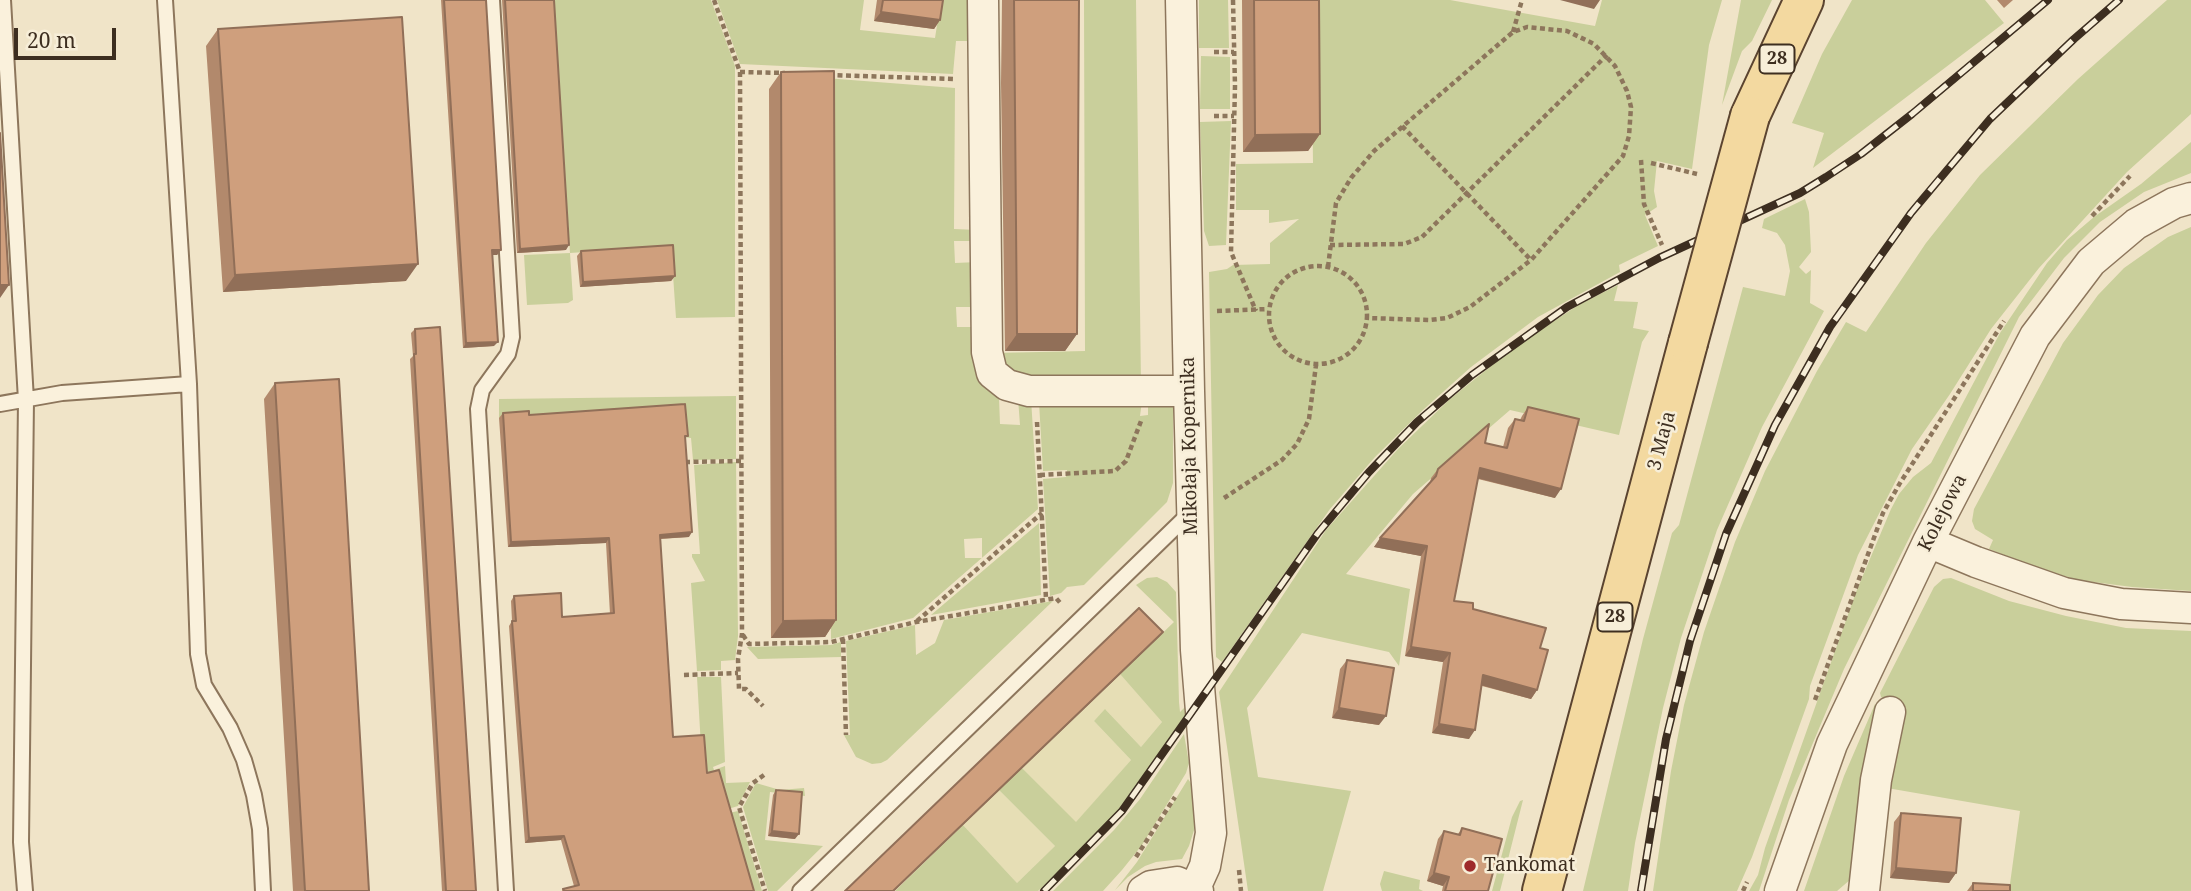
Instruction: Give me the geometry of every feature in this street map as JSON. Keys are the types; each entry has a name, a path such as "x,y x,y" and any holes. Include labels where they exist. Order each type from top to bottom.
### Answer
{"main road":[{"name":"3 Maja","path":"1542,891 1750,117 1804,0"}],"street":[{"path":"983,0 988,360 992,373 1002,383 1021,390 1189,391"},
{"name":"Mikołaja Kopernika","path":"1143,891 1151,886 1177,882 1196,889 1210,845 1207,771 1197,673 1205,505 1189,391 1181,0"},
{"name":"Kolejowa","path":"1780,891 1832,744 1928,542 2035,335 2091,262 2136,224 2174,203 2191,198"},
{"path":"1928,542 2064,593 2121,604 2191,608"},
{"path":"1864,891 1876,780 1889,712"}],"lane":[{"path":"3,0 26,400 22,828 25,891"},
{"path":"165,0 189,384 198,654 204,685 230,728 244,760 254,795 260,830 264,891"},
{"path":"492,0 512,337 508,354 482,390 478,409 506,891"},
{"path":"0,404 114,388 189,384"},
{"path":"800,891 1205,505"}],"path":[{"path":"714,0 740,72 743,461 739,689 746,689 763,706"},
{"path":"1233,0 1231,252 1256,311"},
{"path":"1513,32 1522,0"},
{"path":"1328,267 1336,203 1366,159 1513,32 1527,27 1567,30 1585,38 1606,55 1622,78 1631,107 1627,146 1623,156 1531,260 1469,307 1447,318 1367,318"},
{"path":"1212,52 1234,52"},
{"path":"1330,245 1404,244 1422,237 1606,55"},
{"path":"740,72 793,74"},
{"path":"820,74 955,79"},
{"path":"1402,126 1531,260"},
{"path":"1641,160 1644,204 1662,245"},
{"path":"1651,163 1697,174"},
{"path":"1311,266 1328,267 1343,273 1358,287 1367,313 1366,329 1359,343 1347,355 1332,363 1316,365 1300,362 1286,353 1275,341 1269,326 1268,309 1273,294 1283,281 1296,271 1311,266"},
{"path":"1207,311 1268,309"},
{"path":"1205,505 1282,460 1297,444 1309,419 1316,365"},
{"path":"1040,475 1115,471 1121,467 1126,461 1140,424 1146,390"},
{"path":"1036,391 1046,599"},
{"path":"685,463 743,461"},
{"path":"916,622 1042,513"},
{"path":"742,634 750,643 831,642 916,622 1056,598"},
{"path":"843,639 846,735"},
{"path":"684,674 738,673"},
{"path":"1130,864 1166,814 1188,775 1207,771"},
{"path":"730,811 740,807 753,783 764,775"},
{"path":"740,807 765,891"}],"shaded area":[{"path":"1120,674 1162,722 1141,747 1106,710 1094,721 1131,760 1076,823 1022,768"},
{"path":"999,790 1055,846 1017,883 963,825"}],"green space":[{"path":"553,0 711,0 735,66 735,317 676,318 671,246 570,253"},
{"path":"717,0 864,0 860,30 935,38 941,0 975,0 976,41 956,41 953,74 740,64"},
{"path":"1084,0 1136,0 1141,385 1011,378 994,353 1085,351"},
{"path":"1199,0 1228,0 1229,48 1199,48"},
{"path":"1311,0 1450,0 1595,26 1602,0 1722,0 1709,45 1692,169 1657,161 1654,191 1657,207 1645,215 1658,246 1619,265 1620,272 1538,317 1471,367 1424,409 1375,457 1330,509 1222,662 1216,657 1209,272 1227,269 1233,265 1270,264 1270,243 1299,219 1269,223 1269,210 1236,210 1236,164 1313,163"},
{"path":"1741,0 1772,0 1752,41 1742,51 1722,105"},
{"path":"1852,0 1985,0 2004,23 1813,168 1824,133 1792,123 1822,54"},
{"path":"2167,0 2191,0 2191,114 2127,172 2039,268 1991,329 1912,449 1858,555 1810,686 1809,699 1781,777 1737,891 1653,891 1671,771 1684,705 1704,632 1735,542 1765,471 1817,371 1846,322 1866,332 1926,243 1980,175 2078,79"},
{"path":"1201,56 1230,57 1230,109 1200,109"},
{"path":"825,78 955,88 954,229 978,230 978,241 954,241 955,263 978,262 978,307 956,307 957,327 978,327 989,387 999,398 1000,424 1020,425 1018,398 1031,399 1038,509 982,558 913,618 831,639","holes":["982,538 982,558 965,558 964,539"]},
{"path":"1231,121 1226,245 1209,246 1204,231 1200,122"},
{"path":"2191,142 2191,173 2144,192 2100,222 2064,258 2019,317 1844,669 1789,800 1759,891 1749,891 1758,875 1765,848 1856,592 1899,494 1913,477 1931,463 2000,333 2047,263 2067,240 2094,217 2141,184"},
{"path":"1805,199 1809,212 1811,252 1799,267 1806,274 1811,270 1810,303 1824,311 1762,427 1717,530 1681,638 1663,708 1635,843 1628,891 1583,891 1643,639 1672,533 1679,525 1743,287 1785,296 1790,271 1785,245 1777,233 1762,228 1764,219"},
{"path":"2191,227 2191,591 2078,580 2034,567 1989,549 1993,540 1975,529 1972,521 1974,509 2063,343 2098,295 2124,268 2168,237"},
{"path":"570,253 573,300 568,303 527,305 524,255"},
{"path":"1618,285 1614,301 1638,302 1633,328 1649,331 1642,342 1619,435 1510,410 1413,494 1346,574 1410,589 1399,666 1389,652 1302,633 1247,708 1258,777 1351,791 1323,891 1248,891 1219,692 1326,530 1398,449 1450,399 1516,346 1580,304"},
{"path":"736,396 736,459 693,460 691,438 499,418 499,399"},
{"path":"1142,401 1140,416 1148,415 1148,402 1173,402 1173,483 1167,502 1084,585 1067,587 1061,593 1050,596 1043,479 1066,477 1067,470 1043,471 1039,402"},
{"path":"736,462 738,636 735,660 721,661 721,670 697,671 691,583 705,581 692,557 692,554 700,554 694,465"},
{"path":"1039,523 1041,595 931,615"},
{"path":"1157,577 1167,582 1176,592 1179,702 1180,712 1185,707 1188,714 1126,802 1038,891 895,891 963,825 1017,883 1055,846 999,790 1022,768 1076,822 1131,760 1094,721 1105,709 1141,747 1162,722 1120,674 1174,622 1136,585 1147,578"},
{"path":"1951,578 2009,601 2066,616 2126,628 2191,631 2191,891 2009,891 2020,811 1887,788 1899,709 1881,697 1880,693 1934,587 1943,579"},
{"path":"1053,601 887,760 872,764 856,757 844,735 850,735 846,641 915,625 916,655 935,643 944,620"},
{"path":"841,642 841,657 758,659 747,647 831,645"},
{"path":"697,677 721,677 725,762 713,767 714,770 725,766 726,783 750,782 738,806 728,809 552,775 702,765"},
{"path":"1875,704 1883,711 1851,879 1837,891 1804,891 1844,776"},
{"path":"1184,734 1189,763 1186,773 1142,845 1122,870 1103,891 1053,891 1114,830 1140,799"},
{"path":"1188,779 1193,786 1198,806 1195,827 1182,859 1145,866 1115,890 1137,862"},
{"path":"756,783 780,790 804,788 805,796 770,792 765,840 823,846 777,891 768,891 743,807"},
{"path":"1523,800 1500,891 1492,891 1512,817"},
{"path":"738,811 762,891 750,891 729,813"},
{"path":"1384,871 1420,880 1419,889 1423,891 1382,891 1380,884"}],"building":[{"path":"444,0 486,0 501,250 492,250 498,342 466,343"},
{"path":"505,0 554,0 569,245 520,249"},
{"path":"883,0 943,0 940,20 881,12"},
{"path":"1014,0 1079,0 1077,334 1017,334"},
{"path":"1254,0 1319,0 1320,134 1255,135"},
{"path":"402,17 418,264 235,275 218,29"},
{"path":"834,71 836,620 783,621 781,72"},
{"path":"0,133 9,285 0,285"},
{"path":"673,245 675,276 583,282 581,251"},
{"path":"440,327 476,891 446,891 414,354 415,329"},
{"path":"339,379 369,891 305,891 275,383"},
{"path":"685,404 692,532 660,535 673,737 704,735 707,773 719,770 754,891 564,891 563,889 579,885 564,836 529,838 512,621 516,621 514,596 561,593 562,617 614,613 609,538 511,542 503,413 529,411 529,415"},
{"path":"1528,407 1579,419 1561,489 1480,468 1454,601 1473,603 1473,609 1546,628 1540,648 1548,650 1537,690 1483,675 1475,730 1439,724 1450,653 1411,647 1427,546 1380,538 1436,476 1438,469 1489,424 1485,443 1507,448 1515,419 1524,421"},
{"path":"1139,608 1163,632 893,891 845,891"},
{"path":"1347,660 1394,668 1386,716 1339,708"},
{"path":"776,790 802,792 799,834 772,831"},
{"path":"1901,813 1961,818 1956,873 1896,868"},
{"name":"Tankomat","path":"1462,828 1502,839 1488,891 1445,891 1449,877 1434,873 1444,831 1460,835"},
{"path":"1973,883 2010,885 2010,891 1973,891"}],"railway":[{"path":"1044,891 1122,811 1318,533 1369,472 1417,422 1472,375 1567,307 1659,258 1800,193 1861,154 2048,0"},
{"path":"1641,891 1666,739 1690,641 1726,534 1775,425 1830,327 1911,213 1990,119 2119,0"}],"place":[{"name":"Tankomat","path":"1470,866"}]}
